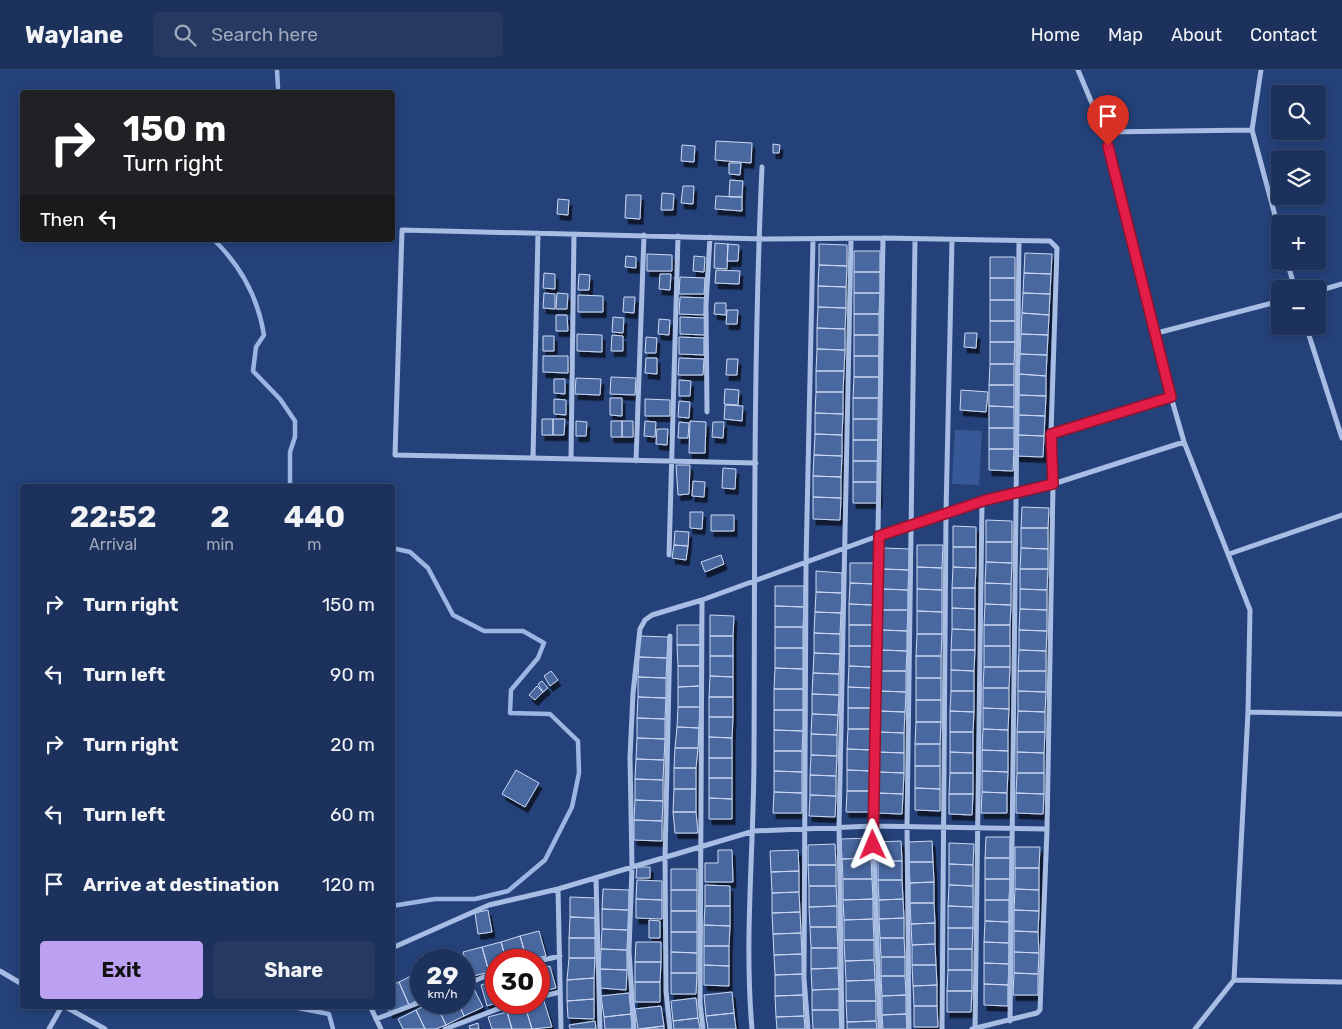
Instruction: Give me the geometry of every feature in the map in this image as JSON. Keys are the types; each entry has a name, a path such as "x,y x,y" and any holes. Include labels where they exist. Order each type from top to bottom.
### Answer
{"street":[{"path":"1078,70 1104,132 1120,190 1153,334 1184,442 1250,610 1248,712 1234,980 1195,1029"},
{"path":"1261,70 1252,130 1275,215"},
{"path":"1104,132 1252,130"},
{"path":"752,1029 749,983 750,898 754,831 754,581 759,238 762,167"},
{"path":"756,464 395,455 402,230 813,239 883,238 1050,241 1057,248 1051,434 1053,484 1047,829 1040,1010 1037,1013 974,1029 982,501"},
{"path":"533,458 538,233"},
{"path":"571,459 574,234"},
{"path":"636,461 644,235"},
{"path":"669,555 670,462 678,236"},
{"path":"707,412 706,305 710,237"},
{"path":"880,1029 873,826 883,238"},
{"path":"808,1029 804,978 804,828 806,562 813,239"},
{"path":"842,1029 839,827 851,239"},
{"path":"909,1029 907,826 915,240"},
{"path":"942,1029 942,828 952,240"},
{"path":"1010,1020 1014,493 1019,241"},
{"path":"1326,289 1342,284"},
{"path":"1153,334 1271,303"},
{"path":"1309,335 1342,438"},
{"path":"1051,434 1171,397"},
{"path":"634,1029 629,951 632,867 630,748 633,693 640,629 645,620 911,524 982,501 1053,484 1184,442"},
{"path":"1229,554 1342,515"},
{"path":"702,600 700,1003 703,1029"},
{"path":"670,636 665,858 666,991 670,1029"},
{"path":"1248,712 1342,714"},
{"path":"395,947 489,905 558,889 754,831 873,826 1047,829"},
{"path":"596,878 600,1029"},
{"path":"558,889 560,956 559,1028"},
{"path":"550,958 560,956"},
{"path":"0,971 20,983"},
{"path":"1234,980 1342,982"},
{"path":"550,994 560,992"},
{"path":"376,1019 410,1006"},
{"path":"49,1029 61,1009"},
{"path":"68,1009 105,1029"},
{"path":"371,1009 381,1029"},
{"path":"445,1029 485,1014"}],"shaded area":[{"path":"955,430 982,431 979,485 952,484"}],"building":[{"path":"716,141 752,143 751,163 715,160"},
{"path":"773,144 780,145 779,153 773,153"},
{"path":"682,145 695,146 694,162 681,161"},
{"path":"729,163 741,163 740,175 729,174"},
{"path":"730,180 743,181 742,197 729,197"},
{"path":"683,186 694,186 693,204 681,203"},
{"path":"662,193 674,194 673,210 661,210"},
{"path":"626,195 641,195 640,219 625,218"},
{"path":"716,196 742,197 742,211 715,209"},
{"path":"558,199 569,200 568,215 557,214"},
{"path":"715,243 728,244 727,269 714,268"},
{"path":"728,244 739,245 738,261 727,261"},
{"path":"819,244 847,245 847,266 819,265"},
{"path":"854,251 880,251 880,272 854,272"},
{"path":"1025,253 1052,254 1051,274 1024,273"},
{"path":"647,254 672,255 672,271 647,271"},
{"path":"626,256 636,257 636,268 625,267"},
{"path":"694,256 705,257 704,272 693,271"},
{"path":"990,257 1015,257 1015,278 990,278"},
{"path":"819,265 847,266 846,287 818,286"},
{"path":"716,270 740,271 739,284 715,283"},
{"path":"854,272 880,272 880,293 854,293"},
{"path":"544,273 555,274 555,289 543,288"},
{"path":"1024,273 1051,274 1050,294 1023,293"},
{"path":"579,274 590,275 589,290 578,290"},
{"path":"660,274 671,274 670,290 659,289"},
{"path":"680,277 705,278 704,294 679,294"},
{"path":"990,278 1015,278 1015,300 990,300"},
{"path":"818,286 846,287 846,308 818,307"},
{"path":"544,293 555,294 555,309 543,308"},
{"path":"557,293 568,294 567,309 556,309"},
{"path":"854,293 880,293 879,314 854,314"},
{"path":"1023,293 1050,294 1049,315 1022,313"},
{"path":"578,295 603,296 603,312 578,312"},
{"path":"624,297 635,297 634,313 623,312"},
{"path":"680,297 705,298 704,315 679,314"},
{"path":"990,300 1015,300 1015,321 990,321"},
{"path":"715,303 726,303 726,315 714,314"},
{"path":"818,307 846,308 845,329 817,328"},
{"path":"727,310 738,310 737,324 726,324"},
{"path":"1022,313 1049,315 1048,335 1021,334"},
{"path":"854,314 879,314 879,335 854,335"},
{"path":"556,315 567,315 568,331 556,331"},
{"path":"613,317 624,318 623,333 612,332"},
{"path":"680,317 705,318 705,335 680,334"},
{"path":"659,319 670,320 669,335 658,334"},
{"path":"990,321 1015,321 1015,342 990,342"},
{"path":"817,328 845,329 845,350 817,349"},
{"path":"965,333 977,333 976,348 964,347"},
{"path":"577,334 602,335 602,352 577,351"},
{"path":"1021,334 1048,335 1047,355 1020,354"},
{"path":"612,335 623,336 623,351 611,351"},
{"path":"854,335 879,335 879,356 854,356"},
{"path":"543,336 554,336 554,351 543,351"},
{"path":"646,337 657,338 656,353 645,353"},
{"path":"679,337 704,338 704,355 679,354"},
{"path":"990,342 1015,342 1014,364 990,364"},
{"path":"817,349 845,350 844,371 816,371"},
{"path":"1020,354 1047,355 1046,376 1019,374"},
{"path":"543,356 568,356 568,373 543,372"},
{"path":"854,356 879,356 879,377 854,377"},
{"path":"646,358 657,358 657,374 645,373"},
{"path":"679,358 704,359 703,375 678,375"},
{"path":"727,359 738,359 737,375 726,375"},
{"path":"990,364 1014,364 1014,385 989,385"},
{"path":"816,371 844,371 843,392 816,392"},
{"path":"1019,374 1046,376 1046,396 1018,395"},
{"path":"611,377 636,378 635,395 610,394"},
{"path":"854,377 879,377 879,398 853,398"},
{"path":"576,378 601,379 600,395 575,394"},
{"path":"554,379 565,379 565,394 554,393"},
{"path":"679,380 691,381 690,396 679,396"},
{"path":"989,385 1014,385 1014,407 989,406"},
{"path":"725,389 739,390 738,405 724,404"},
{"path":"961,390 988,392 986,412 960,410"},
{"path":"816,392 843,392 843,414 815,413"},
{"path":"1018,395 1046,396 1045,416 1018,415"},
{"path":"610,398 622,398 622,416 610,415"},
{"path":"853,398 879,398 879,419 853,419"},
{"path":"554,399 566,400 566,415 554,414"},
{"path":"645,399 670,400 670,416 645,416"},
{"path":"679,401 690,402 689,418 678,417"},
{"path":"725,405 743,406 742,421 724,419"},
{"path":"989,406 1014,407 1014,428 989,428"},
{"path":"815,413 843,414 842,435 815,434"},
{"path":"1018,415 1045,416 1044,436 1017,435"},
{"path":"542,419 553,419 553,435 542,435"},
{"path":"553,419 565,419 564,435 553,435"},
{"path":"853,419 879,419 879,440 853,440"},
{"path":"576,421 587,422 586,436 576,436"},
{"path":"611,421 622,421 622,437 611,437"},
{"path":"622,421 633,421 633,437 622,437"},
{"path":"645,421 656,422 655,437 644,436"},
{"path":"690,421 706,422 705,453 689,453"},
{"path":"679,422 689,423 688,438 678,438"},
{"path":"713,422 724,422 723,438 712,437"},
{"path":"989,428 1014,428 1014,449 989,449"},
{"path":"657,429 668,429 667,445 656,444"},
{"path":"815,434 842,435 842,456 814,455"},
{"path":"1017,435 1044,436 1043,457 1016,456"},
{"path":"853,440 879,440 879,461 853,461"},
{"path":"989,449 1014,449 1013,471 989,470"},
{"path":"814,455 842,456 841,477 813,476"},
{"path":"853,461 879,461 879,482 853,482"},
{"path":"676,465 690,465 689,494 678,495"},
{"path":"723,468 736,469 735,489 722,488"},
{"path":"813,476 841,477 841,498 813,497"},
{"path":"693,481 705,482 704,497 692,496"},
{"path":"853,482 879,482 879,503 853,503"},
{"path":"813,497 841,498 840,520 813,519"},
{"path":"1022,507 1049,508 1048,528 1021,528"},
{"path":"690,512 703,512 702,529 690,528"},
{"path":"711,515 734,515 734,531 711,531"},
{"path":"986,520 1012,521 1012,542 986,542"},
{"path":"953,526 976,527 976,547 953,547"},
{"path":"1021,528 1048,528 1048,549 1021,548"},
{"path":"675,531 689,532 688,546 674,545"},
{"path":"986,542 1012,542 1012,563 986,562"},
{"path":"674,545 688,546 686,560 672,558"},
{"path":"917,545 943,545 942,568 917,567"},
{"path":"953,547 976,547 976,568 953,567"},
{"path":"884,548 910,549 909,570 883,569"},
{"path":"1021,548 1048,549 1048,569 1020,569"},
{"path":"721,555 724,564 705,572 701,562"},
{"path":"986,562 1012,563 1011,584 985,583"},
{"path":"850,563 874,563 874,584 850,583"},
{"path":"917,567 942,568 942,590 917,589"},
{"path":"953,567 976,568 975,588 952,588"},
{"path":"883,569 909,570 908,590 883,589"},
{"path":"1020,569 1048,569 1047,590 1020,589"},
{"path":"816,571 842,573 842,593 816,592"},
{"path":"850,583 874,584 873,605 849,604"},
{"path":"985,583 1011,584 1011,605 985,604"},
{"path":"775,586 804,586 804,607 775,606"},
{"path":"952,588 975,588 975,609 952,608"},
{"path":"883,589 908,590 908,610 882,610"},
{"path":"917,589 942,590 942,612 917,611"},
{"path":"1020,589 1047,590 1047,610 1020,609"},
{"path":"816,592 842,593 841,613 815,612"},
{"path":"849,604 873,605 873,625 849,625"},
{"path":"985,604 1011,605 1010,625 984,625"},
{"path":"775,606 804,607 803,627 775,627"},
{"path":"952,608 975,609 975,630 952,629"},
{"path":"1020,609 1047,610 1047,631 1019,630"},
{"path":"882,610 908,610 907,631 882,630"},
{"path":"917,611 942,612 942,634 917,634"},
{"path":"815,612 841,613 840,634 814,633"},
{"path":"710,615 734,616 733,636 710,636"},
{"path":"677,625 700,625 700,645 677,645"},
{"path":"849,625 873,625 873,646 849,646"},
{"path":"984,625 1010,625 1010,646 984,646"},
{"path":"775,627 803,627 803,648 775,648"},
{"path":"952,629 975,630 975,650 951,650"},
{"path":"882,630 907,631 907,651 881,650"},
{"path":"1019,630 1047,631 1046,651 1019,650"},
{"path":"814,633 840,634 840,654 814,653"},
{"path":"917,634 942,634 941,656 916,656"},
{"path":"640,636 668,637 667,658 639,657"},
{"path":"710,636 733,636 733,656 710,656"},
{"path":"677,645 700,645 700,666 678,666"},
{"path":"849,646 873,646 872,667 849,666"},
{"path":"984,646 1010,646 1010,667 984,667"},
{"path":"775,648 803,648 803,669 775,668"},
{"path":"881,650 907,651 906,671 880,671"},
{"path":"951,650 975,650 974,671 951,670"},
{"path":"1019,650 1046,651 1046,671 1018,671"},
{"path":"814,653 840,654 839,674 813,673"},
{"path":"710,656 733,656 733,677 710,676"},
{"path":"916,656 941,656 941,678 916,678"},
{"path":"639,657 667,658 666,678 638,677"},
{"path":"678,666 700,666 700,686 678,687"},
{"path":"849,666 872,667 872,688 848,687"},
{"path":"984,667 1010,667 1009,688 983,688"},
{"path":"775,668 803,669 803,689 774,689"},
{"path":"951,670 974,671 974,691 951,691"},
{"path":"551,671 558,680 550,686 544,676"},
{"path":"880,671 906,671 906,692 880,691"},
{"path":"1018,671 1046,671 1046,692 1018,691"},
{"path":"813,673 839,674 839,695 812,694"},
{"path":"710,676 733,677 733,697 709,697"},
{"path":"638,677 666,678 666,698 638,697"},
{"path":"916,678 941,678 941,700 916,700"},
{"path":"542,681 548,688 543,692 538,684"},
{"path":"537,686 543,692 535,700 529,695"},
{"path":"700,686 700,707 678,707 678,687"},
{"path":"848,687 872,688 872,708 848,708"},
{"path":"983,688 1009,688 1009,709 983,708"},
{"path":"774,689 803,689 803,710 774,710"},
{"path":"880,691 906,692 905,712 879,711"},
{"path":"951,691 974,691 974,712 950,711"},
{"path":"1018,691 1046,692 1045,712 1018,711"},
{"path":"812,694 839,695 838,715 812,714"},
{"path":"638,697 666,698 665,719 637,718"},
{"path":"709,697 733,697 733,717 709,717"},
{"path":"916,700 941,700 941,722 916,722"},
{"path":"678,707 700,707 699,728 677,727"},
{"path":"848,708 872,708 871,729 848,729"},
{"path":"983,708 1009,709 1008,730 983,729"},
{"path":"774,710 803,710 803,731 774,730"},
{"path":"879,711 905,712 904,733 879,732"},
{"path":"950,711 974,712 973,732 950,732"},
{"path":"1018,711 1045,712 1045,732 1017,732"},
{"path":"812,714 838,715 837,735 811,734"},
{"path":"709,717 733,717 732,738 709,737"},
{"path":"637,718 665,719 665,739 637,738"},
{"path":"916,722 941,722 940,744 915,744"},
{"path":"677,727 699,728 698,748 675,748"},
{"path":"848,729 871,729 871,750 847,749"},
{"path":"983,729 1008,730 1008,751 982,750"},
{"path":"774,730 803,731 802,751 774,751"},
{"path":"879,732 904,733 904,753 878,752"},
{"path":"950,732 973,732 973,753 950,752"},
{"path":"1017,732 1045,732 1044,753 1017,752"},
{"path":"811,734 837,735 837,756 811,755"},
{"path":"709,737 732,738 732,758 709,758"},
{"path":"637,738 665,739 664,760 636,759"},
{"path":"915,744 940,744 940,766 915,766"},
{"path":"675,748 698,748 696,768 674,768"},
{"path":"847,749 871,750 871,771 847,770"},
{"path":"982,750 1008,751 1008,772 982,771"},
{"path":"774,751 802,751 802,772 774,771"},
{"path":"878,752 904,753 904,773 878,772"},
{"path":"950,752 973,753 973,773 950,773"},
{"path":"1017,752 1044,753 1044,773 1017,773"},
{"path":"811,755 837,756 836,776 810,775"},
{"path":"709,758 732,758 732,778 709,778"},
{"path":"636,759 664,760 663,780 635,779"},
{"path":"915,766 940,766 940,789 915,788"},
{"path":"674,768 696,768 696,789 674,789"},
{"path":"516,770 539,783 525,807 502,794"},
{"path":"847,770 871,771 870,791 847,791"},
{"path":"774,771 802,772 802,793 774,792"},
{"path":"982,771 1008,772 1007,793 982,792"},
{"path":"878,772 904,773 903,794 877,793"},
{"path":"950,773 973,773 973,794 949,794"},
{"path":"1017,773 1044,773 1044,794 1016,793"},
{"path":"810,775 836,776 836,796 810,795"},
{"path":"709,778 732,778 732,799 709,798"},
{"path":"635,779 663,780 663,801 635,800"},
{"path":"915,788 940,789 940,811 915,810"},
{"path":"674,789 696,789 696,812 673,812"},
{"path":"847,791 870,791 870,812 846,812"},
{"path":"774,792 802,793 802,813 773,813"},
{"path":"982,792 1007,793 1007,813 981,813"},
{"path":"877,793 903,794 902,814 877,813"},
{"path":"1016,793 1044,794 1043,814 1016,813"},
{"path":"949,794 973,794 972,815 949,814"},
{"path":"810,795 836,796 835,817 809,816"},
{"path":"709,798 732,799 732,819 709,819"},
{"path":"635,800 663,801 662,821 634,820"},
{"path":"673,812 696,812 698,833 675,833"},
{"path":"634,820 662,821 662,841 634,840"},
{"path":"986,837 1010,837 1010,858 985,858"},
{"path":"871,838 871,858 842,859 841,839"},
{"path":"901,841 902,861 878,861 877,842"},
{"path":"932,841 933,862 909,862 909,842"},
{"path":"949,843 974,844 973,865 949,864"},
{"path":"835,844 836,865 808,865 808,845"},
{"path":"1015,847 1040,847 1039,868 1015,868"},
{"path":"718,850 732,850 733,882 705,882 705,863 718,863"},
{"path":"798,850 799,871 771,872 770,851"},
{"path":"871,858 872,879 843,879 842,859"},
{"path":"985,858 1010,858 1010,879 985,879"},
{"path":"878,861 902,861 902,880 878,880"},
{"path":"909,862 933,862 934,882 910,883"},
{"path":"949,864 973,865 973,886 949,885"},
{"path":"808,865 836,865 836,886 809,886"},
{"path":"637,867 650,867 650,878 636,878"},
{"path":"1015,868 1039,868 1039,890 1015,889"},
{"path":"671,869 697,869 697,890 671,890"},
{"path":"799,871 799,892 772,893 771,872"},
{"path":"843,879 872,879 873,899 843,900"},
{"path":"985,879 1010,879 1009,900 985,900"},
{"path":"637,880 662,881 662,900 636,899"},
{"path":"878,880 902,880 903,899 879,900"},
{"path":"934,882 934,903 910,903 910,883"},
{"path":"705,885 730,886 730,906 705,906"},
{"path":"949,885 973,886 973,907 948,906"},
{"path":"809,886 836,886 837,906 809,907"},
{"path":"603,889 629,890 629,910 602,909"},
{"path":"1015,889 1039,890 1039,911 1014,910"},
{"path":"671,890 697,890 697,911 671,911"},
{"path":"799,892 800,912 772,913 772,893"},
{"path":"570,897 596,898 595,918 570,917"},
{"path":"636,899 662,900 662,919 636,918"},
{"path":"873,899 873,919 844,920 843,900"},
{"path":"903,899 904,918 879,919 879,900"},
{"path":"985,900 1009,900 1009,922 985,921"},
{"path":"910,903 934,903 935,923 911,924"},
{"path":"705,906 730,906 730,926 704,925"},
{"path":"837,906 837,927 810,927 809,907"},
{"path":"948,906 973,907 973,928 948,928"},
{"path":"602,909 629,910 628,930 602,929"},
{"path":"488,910 492,932 478,934 475,913"},
{"path":"1014,910 1039,911 1038,932 1014,931"},
{"path":"671,911 697,911 697,932 671,932"},
{"path":"800,912 801,933 773,934 772,913"},
{"path":"570,917 595,918 595,938 569,938"},
{"path":"904,918 904,938 880,938 879,919"},
{"path":"873,919 874,940 844,940 844,920"},
{"path":"649,920 660,921 660,938 649,938"},
{"path":"985,921 1009,922 1009,943 984,942"},
{"path":"935,923 935,944 912,945 911,924"},
{"path":"704,925 730,926 729,946 704,946"},
{"path":"810,927 837,927 838,948 811,948"},
{"path":"948,928 973,928 972,949 948,949"},
{"path":"602,929 628,930 627,950 601,949"},
{"path":"539,931 544,949 524,949 520,936"},
{"path":"1014,931 1038,932 1039,953 1014,952"},
{"path":"671,932 697,932 697,953 671,952"},
{"path":"801,933 802,954 774,955 773,934"},
{"path":"520,936 524,949 503,949 501,942"},
{"path":"569,938 595,938 595,958 569,958"},
{"path":"880,938 904,938 905,957 881,957"},
{"path":"844,940 874,940 874,960 845,961"},
{"path":"501,942 503,949 485,949 485,958 482,947"},
{"path":"636,942 661,942 661,962 635,962"},
{"path":"984,942 1009,943 1009,964 984,963"},
{"path":"935,944 936,965 912,965 912,945"},
{"path":"704,946 729,946 729,966 704,965"},
{"path":"482,947 485,958 485,973 475,976 475,949"},
{"path":"811,948 838,948 838,968 811,969"},
{"path":"601,949 627,950 627,970 600,969"},
{"path":"948,949 972,949 972,970 948,970"},
{"path":"671,952 697,953 697,973 671,973"},
{"path":"1014,952 1039,953 1038,974 1014,973"},
{"path":"802,954 803,974 775,975 774,955"},
{"path":"881,957 905,957 905,976 881,976"},
{"path":"569,958 595,958 594,978 567,980"},
{"path":"874,960 875,980 846,981 845,961"},
{"path":"635,962 661,962 660,982 635,982"},
{"path":"984,963 1009,964 1008,985 984,984"},
{"path":"704,965 729,966 729,986 704,985"},
{"path":"912,965 936,965 937,985 913,986"},
{"path":"550,966 556,988 550,989"},
{"path":"838,968 839,989 812,990 811,969"},
{"path":"600,969 627,970 626,990 600,988"},
{"path":"948,970 972,970 972,991 947,991"},
{"path":"671,973 697,973 696,994 671,994"},
{"path":"1014,973 1038,974 1038,995 1013,995"},
{"path":"803,974 803,995 775,996 775,975"},
{"path":"410,976 409,1005 399,982"},
{"path":"881,976 905,976 906,995 882,996"},
{"path":"594,978 594,999 567,1001 567,980"},
{"path":"875,980 876,1001 846,1001 846,981"},
{"path":"399,982 409,1005 390,1013 388,1009 395,1009 395,984"},
{"path":"635,982 660,982 660,1002 635,1002"},
{"path":"485,984 485,999 481,985"},
{"path":"984,984 1008,985 1008,1006 984,1005"},
{"path":"937,985 937,1006 914,1006 913,986"},
{"path":"839,989 839,1010 812,1010 812,990"},
{"path":"475,991 483,1007 475,1011"},
{"path":"947,991 972,991 971,1012 947,1012"},
{"path":"732,992 734,1013 706,1016 704,995"},
{"path":"629,993 631,1014 604,1017 601,996"},
{"path":"803,995 804,1016 776,1017 775,996"},
{"path":"906,995 906,1014 882,1015 882,996"},
{"path":"696,998 698,1018 673,1021 671,1001"},
{"path":"594,999 594,1019 568,1018 567,1001"},
{"path":"846,1001 876,1001 876,1021 847,1022"},
{"path":"661,1006 664,1026 638,1029 635,1009"},
{"path":"914,1006 937,1006 938,1027 914,1027"},
{"path":"812,1010 839,1010 840,1029 813,1029"},
{"path":"410,1013 418,1014 425,1029 403,1029 398,1019"},
{"path":"734,1013 736,1029 708,1029 706,1016"},
{"path":"418,1014 441,1014 446,1025 436,1029 425,1029"},
{"path":"441,1014 463,1014 464,1016 446,1025"},
{"path":"508,1014 527,1014 532,1029 512,1029"},
{"path":"508,1014 512,1029 492,1029 488,1017"},
{"path":"527,1014 548,1014 552,1027 532,1029"},
{"path":"631,1014 632,1029 605,1029 604,1017"},
{"path":"906,1014 907,1029 883,1029 882,1015"},
{"path":"804,1016 805,1029 777,1029 776,1017"},
{"path":"698,1018 700,1029 674,1029 673,1021"},
{"path":"595,1021 596,1029 570,1029 569,1025"},
{"path":"876,1021 877,1029 847,1029 847,1022"},
{"path":"478,1023 479,1029 470,1029 469,1026"},
{"path":"664,1026 664,1029 640,1029"}],"waterway":[{"path":"277,70 278,88"},
{"path":"216,242 241,272 258,308 264,335 256,347 253,371 280,399 295,421 295,437 290,452 290,484"},
{"path":"395,549 410,552 428,568 453,615 484,631 523,631 544,643 538,658 511,690 510,713 550,714 578,741 579,773 572,807 545,860 508,891 475,899 435,899 395,906"},
{"path":"303,1009 329,1014 333,1029"}],"route":[{"path":"873,845 879,536 986,500 1053,484 1051,434 1171,397 1153,334 1108,146"}]}
